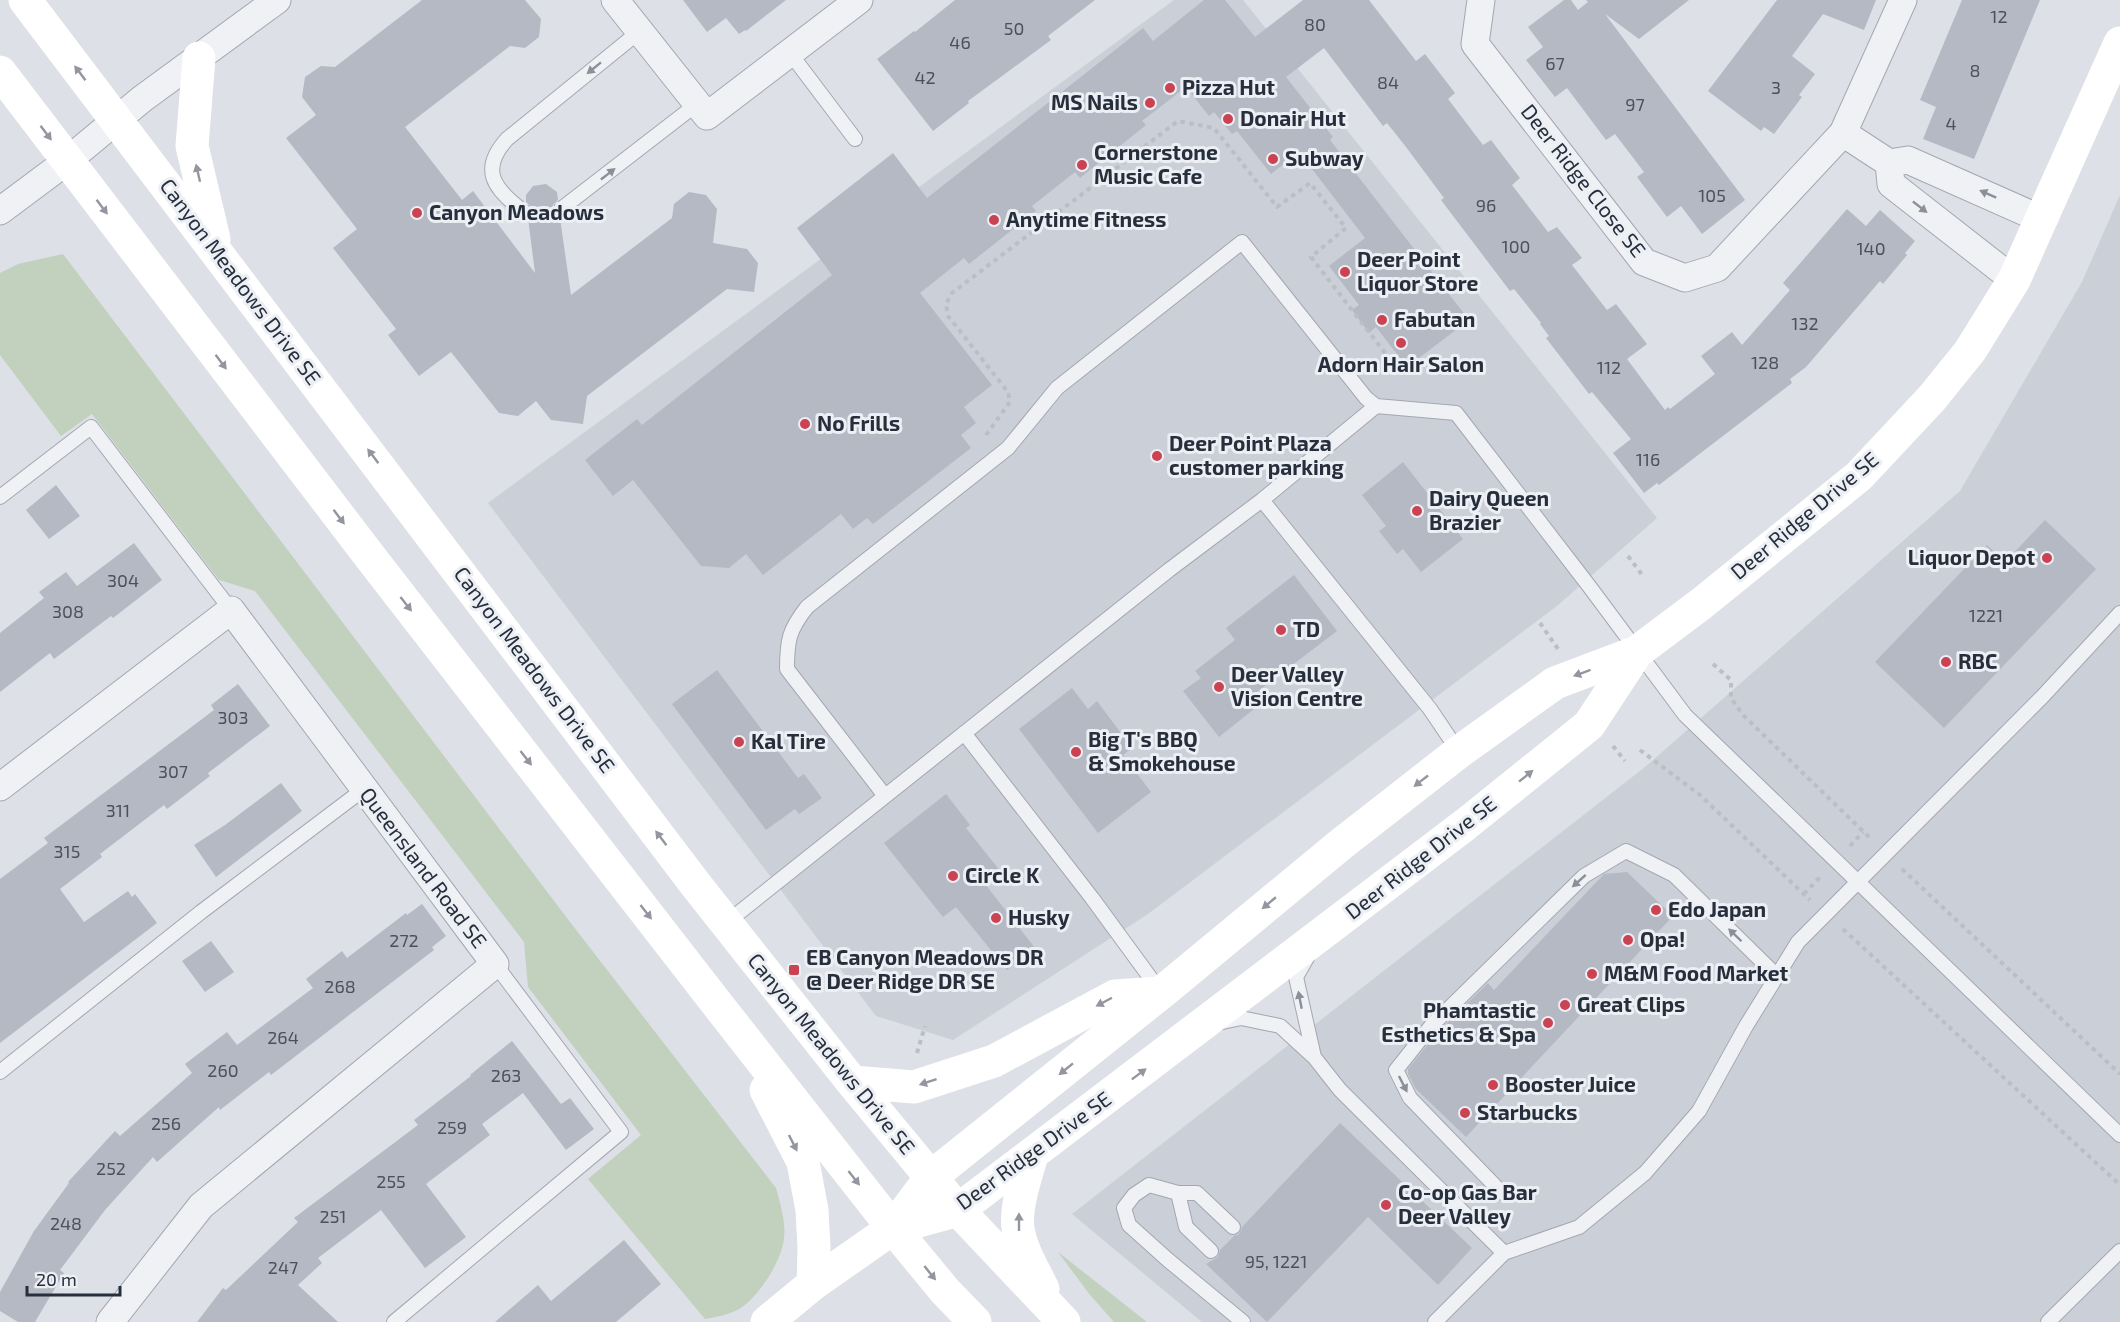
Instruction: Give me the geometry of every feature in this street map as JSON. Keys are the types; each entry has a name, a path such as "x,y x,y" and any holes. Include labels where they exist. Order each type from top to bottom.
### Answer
{"street":[{"name":"Canyon Meadows Drive SE","path":"25,0 726,923 852,1082 958,1210 1060,1318"},
{"path":"0,211 67,161 116,119 277,0"},
{"path":"615,0 707,116 859,0"},
{"name":"Deer Ridge Close SE","path":"1481,0 1475,44 1644,262 1685,278 1717,268 1844,133 1903,0"},
{"name":"Deer Ridge Drive SE","path":"893,1228 931,1177 1161,993 1340,845 1459,752 1555,683 1637,652 1701,604 1858,476 1932,398 1970,351 2014,280 2120,43"},
{"path":"199,58 192,146 216,250"},
{"path":"0,72 370,558 714,1000 893,1228 945,1291 975,1322"},
{"path":"1844,133 1889,163 1908,160 2041,219"},
{"path":"1889,163 1891,184 2014,280"},
{"path":"0,787 231,610"},
{"name":"Queensland Road SE","path":"110,1322 201,1206 495,964 231,610"},
{"name":"Deer Ridge Drive SE","path":"893,1228 958,1210 1466,824 1589,725 1637,652"},
{"path":"852,1082 914,1087 994,1061 1115,996 1161,993"},
{"path":"714,1000 771,1100 803,1162 812,1210 813,1284"},
{"path":"1032,1155 1022,1195 1018,1230 1028,1259 1060,1318"},
{"path":"766,1322 813,1284 893,1228"}],"lane":[{"path":"523,211 505,198 493,178 491,164 497,150 507,139 640,31"},
{"path":"790,53 855,139"},
{"path":"561,208 697,104"},
{"path":"885,795 787,669 787,648 793,625 807,607 1008,448 1057,388 1242,242 1366,398 1376,406 1456,413 1685,715 2120,1134"},
{"path":"726,923 1169,570 1262,500 1376,406"},
{"path":"0,497 91,427 231,610"},
{"path":"1262,500 1430,709 1459,752"},
{"path":"1435,1322 1504,1253 1579,1227 1645,1173 1700,1111 1746,1026 1798,942 2042,697 2120,613"},
{"path":"964,733 1092,898 1161,993"},
{"path":"0,1072 192,919 364,789"},
{"path":"1503,1193 1410,1098 1396,1070 1431,1026 1584,876 1626,851 1674,875 1777,976"},
{"path":"1314,1057 1296,977 1319,937"},
{"path":"394,1322 621,1132 495,964"},
{"path":"1203,1026 1241,1018 1280,1026 1314,1057 1340,1090 1504,1253"},
{"path":"1233,1227 1197,1194 1178,1193 1149,1185 1134,1194 1124,1208 1129,1226 1243,1322"},
{"path":"1178,1193 1186,1227 1211,1251"},
{"path":"2048,1322 2120,1251"}],"path":[{"path":"980,443 1010,402 1008,392 948,316 946,304 952,294 1178,121 1214,128 1277,207 1310,183 1346,228 1311,257 1399,371"},
{"path":"1628,556 1643,576"},
{"path":"1540,623 1559,650"},
{"path":"1713,664 1731,680 1731,698 1743,715 1863,832"},
{"path":"1609,741 1626,761"},
{"path":"1640,750 1700,795 1804,894"},
{"path":"1900,867 2120,1074"},
{"path":"1845,931 2120,1185"},
{"path":"914,1063 925,1026"}],"shaded area":[{"path":"1174,0 1243,0 1657,518 1557,606 1148,914 953,1040 876,1016 488,503"},
{"path":"2120,195 2120,1322 1202,1322 1072,1214 1645,767 1960,491 2082,282"}],"green space":[{"path":"63,254 570,922 776,1188 784,1226 782,1247 779,1258 767,1279 745,1305 726,1315 705,1319 588,1179 641,1135 528,987 524,942 255,591 219,580 92,414 61,436 0,355 0,273 18,264"},
{"path":"1058,1252 1147,1322 1114,1322 1090,1295"}],"building":[{"name":"Canyon Meadows","path":"422,0 525,0 541,19 539,37 525,48 510,46 405,127 462,200 473,191 535,273 528,218 532,213 532,208 526,202 526,195 533,186 546,184 557,192 558,200 552,210 554,215 560,218 571,295 672,218 674,204 689,192 706,195 717,209 713,243 747,249 758,263 754,292 727,289 587,396 583,424 551,420 536,401 518,416 499,413 451,352 419,376 388,335 396,329 333,248 357,229 286,138 316,115 302,97 305,77 321,66 335,67"},
{"path":"683,0 786,0 739,34 726,18 707,32"},
{"path":"955,0 1095,0 1048,36 1051,40 968,101 969,103 933,131 877,59"},
{"path":"1204,0 1225,0 1255,37 1303,0 1369,0 1416,61 1425,54 1455,93 1448,99 1483,145 1491,140 1520,178 1512,185 1548,232 1557,227 1582,258 1572,265 1607,310 1616,304 1647,344 1627,359 1665,410 1668,407 1670,409 1715,374 1701,356 1732,332 1742,345 1790,290 1783,283 1847,209 1866,226 1880,210 1915,241 1905,253 1907,255 1883,284 1880,281 1806,367 1790,379 1792,383 1659,485 1657,483 1644,493 1613,453 1631,439 1592,392 1589,394 1546,338 1549,336 1541,323 1514,289 1510,291 1441,200 1444,198 1406,147 1387,123 1383,126 1324,48 1286,77 1333,137 1330,140 1469,320 1407,367 1376,327 1369,333 1352,310 1359,305 1329,266 1365,238 1299,152 1271,174 1237,131 1232,134 1214,112 1209,116 1186,87 1142,121 1146,125 1080,178 1075,172 1032,206 1036,211 969,264 964,258 920,293 992,385 964,407 976,423 961,435 971,448 873,524 867,518 853,529 841,514 763,575 746,554 729,568 701,566 633,480 613,496 585,460 637,419 642,425 832,275 797,228 893,153 927,198 1143,28 1153,41"},
{"path":"1564,0 1571,0 1578,10 1588,2 1586,0 1689,0 1639,39 1605,14 1745,200 1702,234 1681,206 1667,217 1637,177 1644,172 1615,134 1606,140 1567,88 1555,97 1526,60 1543,47 1528,27"},
{"path":"1777,0 1876,0 1864,30 1823,14 1792,56 1815,74 1799,95 1802,97 1774,134 1764,127 1761,131 1708,91"},
{"path":"1962,0 2040,0 1974,159 1923,139 1936,107 1920,100"},
{"path":"1403,462 1463,539 1421,572 1403,549 1397,554 1379,531 1386,526 1362,495"},
{"path":"56,485 80,516 49,539 26,510"},
{"path":"2045,520 2096,569 1944,728 1875,662 1987,545 2005,562"},
{"path":"134,543 162,580 54,659 50,653 0,692 0,633 44,598 39,592 66,572 77,586"},
{"path":"1294,575 1337,631 1257,692 1264,701 1219,737 1183,691 1201,678 1195,671 1235,640 1226,628"},
{"path":"717,670 798,778 804,774 822,798 799,814 795,809 766,830 672,704"},
{"path":"238,684 270,726 208,773 210,776 167,809 164,805 100,854 102,857 60,889 84,922 128,891 132,897 135,894 157,923 0,1043 0,879 48,843 44,838 214,710 211,705"},
{"path":"1072,688 1088,709 1097,701 1132,748 1123,755 1151,792 1098,833 1019,729"},
{"path":"281,783 302,811 216,877 194,845"},
{"path":"946,794 970,825 966,828 1001,872 985,884 1035,948 1007,970 956,907 943,917 884,843"},
{"path":"1627,872 1673,916 1466,1137 1416,1089 1408,1074 1408,1069 1438,1032 1488,983 1494,990 1604,874"},
{"path":"422,904 446,936 432,947 434,950 271,1075 269,1072 220,1110 219,1107 157,1162 153,1157 105,1210 60,1270 64,1273 35,1322 18,1322 0,1311 0,1292 34,1231 68,1182 115,1131 120,1136 192,1073 185,1064 227,1032 237,1045 313,988 306,979 342,951 347,958 406,913 407,915"},
{"path":"211,941 234,972 205,992 182,961"},
{"path":"512,1041 561,1104 570,1098 594,1129 566,1150 523,1093 482,1124 490,1135 426,1184 466,1237 425,1268 381,1210 318,1258 322,1263 298,1285 338,1322 197,1322 223,1288 226,1290 298,1222 294,1218 418,1125 414,1120"},
{"path":"1340,1123 1472,1248 1438,1285 1368,1217 1267,1322 1206,1264 1218,1257 1220,1250 1239,1234 1242,1227"},
{"path":"624,1240 661,1284 616,1322 495,1322 538,1285 551,1301"}],"place":[{"name":"Pizza Hut","path":"1170,88"},
{"name":"MS Nails","path":"1150,103"},
{"name":"Donair Hut","path":"1228,119"},
{"name":"Subway","path":"1273,159"},
{"name":"Cornerstone Music Cafe","path":"1082,165"},
{"name":"Canyon Meadows","path":"417,213"},
{"name":"Anytime Fitness","path":"994,220"},
{"name":"Deer Point Liquor Store","path":"1345,272"},
{"name":"Fabutan","path":"1382,320"},
{"name":"Adorn Hair Salon","path":"1401,343"},
{"name":"No Frills","path":"805,424"},
{"name":"Deer Point Plaza customer parking","path":"1157,456"},
{"name":"Dairy Queen Brazier","path":"1417,511"},
{"name":"Liquor Depot","path":"2047,558"},
{"name":"TD","path":"1281,630"},
{"name":"RBC","path":"1946,662"},
{"name":"Deer Valley Vision Centre","path":"1219,687"},
{"name":"Kal Tire","path":"739,742"},
{"name":"Big T's BBQ & Smokehouse","path":"1076,752"},
{"name":"Circle K","path":"953,876"},
{"name":"Edo Japan","path":"1656,910"},
{"name":"Husky","path":"996,918"},
{"name":"Opa!","path":"1628,940"},
{"name":"EB Canyon Meadows DR @ Deer Ridge DR SE","path":"794,970"},
{"name":"M&M Food Market","path":"1592,974"},
{"name":"Great Clips","path":"1565,1005"},
{"name":"Phamtastic Esthetics & Spa","path":"1548,1023"},
{"name":"Booster Juice","path":"1493,1085"},
{"name":"Starbucks","path":"1465,1113"},
{"name":"Co-op Gas Bar Deer Valley","path":"1386,1205"}]}
